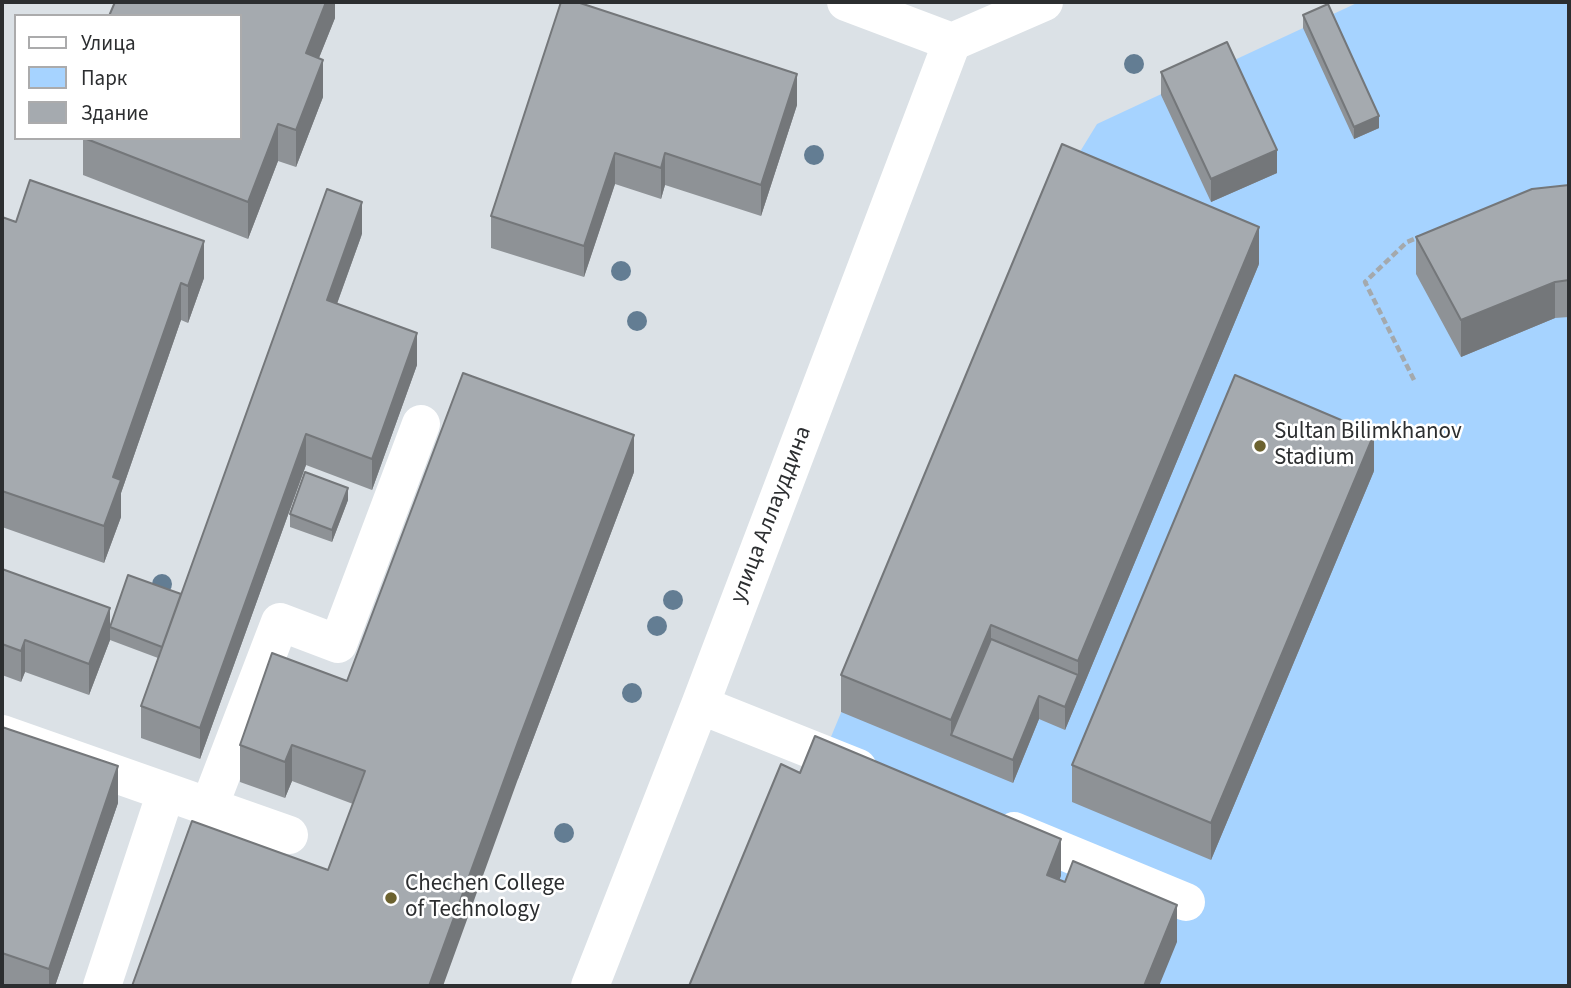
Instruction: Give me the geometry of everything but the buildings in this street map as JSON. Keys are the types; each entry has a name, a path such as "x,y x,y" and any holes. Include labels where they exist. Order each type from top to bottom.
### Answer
{"street":[{"path":"846,2 951,42 1044,2"},
{"name":"улица Аллауддина","path":"590,986 700,705 951,42"},
{"path":"209,807 280,622 338,644 421,424"},
{"path":"700,705 891,781"},
{"path":"2,734 289,835"},
{"path":"102,986 166,792"},
{"path":"981,818 1186,902"}],"path":[{"path":"1414,380 1365,282 1407,242 1431,232"}],"green space":[{"name":"Sultan Bilimkhanov Stadium","path":"1359,2 1569,2 1569,986 704,986 801,809 1062,181 1097,124"}],"place":[{"name":"Sultan Bilimkhanov Stadium","path":"1260,446"},
{"name":"Chechen College of Technology","path":"391,898"}]}
